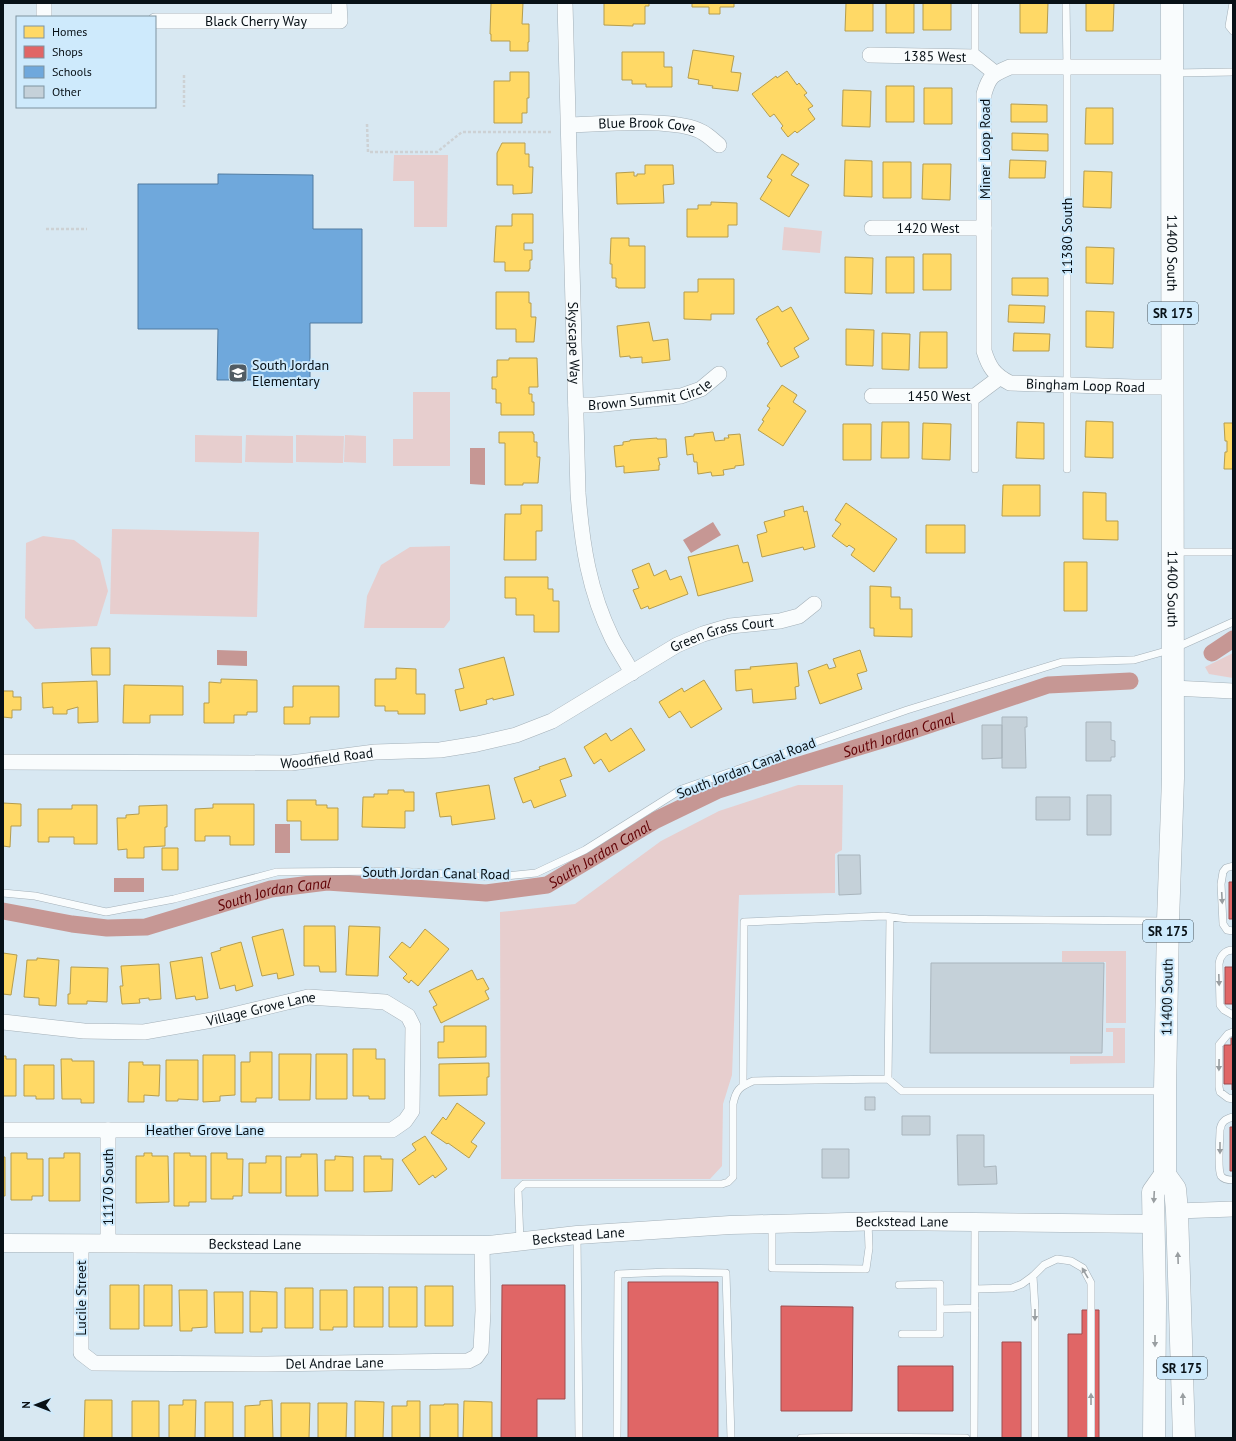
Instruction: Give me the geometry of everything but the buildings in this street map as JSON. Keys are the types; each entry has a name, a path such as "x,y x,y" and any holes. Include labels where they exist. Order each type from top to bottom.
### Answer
{"main road":[{"name":"11400 South","path":"1165,1175 1168,921 1173,778 1172,3"},
{"name":"SR 175","path":"1154,1438 1155,1345 1153,1192 1165,1175 1175,1189 1177,1211 1184,1438"}],"street":[{"path":"44,3 44,16"},
{"name":"Black Cherry Way","path":"156,21 340,21 339,3"},
{"name":"Skyscape Way","path":"565,3 580,522 589,575 599,608 613,640 632,673"},
{"name":"1385 West","path":"870,55 975,57 995,73"},
{"path":"995,73 1010,67 1172,70"},
{"name":"Miner Loop Road","path":"995,73 987,84 984,94 984,351 988,364 999,378"},
{"name":"Blue Brook Cove","path":"569,125 635,123 681,124 702,131 719,145"},
{"name":"1420 West","path":"872,228 984,228"},
{"name":"Brown Summit Circle","path":"576,405 596,405 681,396 702,389 719,374"},
{"name":"Bingham Loop Road","path":"999,378 1010,383 1066,384 1134,388 1173,387"},
{"name":"1450 West","path":"872,396 975,396 999,378"},
{"name":"Green Grass Court","path":"632,673 677,646 703,634 730,626 780,621 798,616 814,604"},
{"name":"Woodfield Road","path":"3,762 291,763 375,752 440,750 477,744 516,735 577,707 632,673"},
{"path":"1173,688 1233,691"},
{"name":"Village Grove Lane","path":"3,1022 84,1031 144,1032 212,1020 308,997 385,1002 408,1016 413,1026 412,1111 405,1121"},
{"name":"Heather Grove Lane","path":"3,1130 392,1130 405,1121"},
{"name":"11170 South","path":"108,1130 108,1244"},
{"path":"1177,1211 1233,1209"},
{"name":"Beckstead Lane","path":"3,1243 482,1245 577,1235 772,1224 975,1222 1154,1224"},
{"name":"Lucile Street","path":"81,1244 81,1353"},
{"name":"Del Andrae Lane","path":"81,1353 94,1363 267,1364 468,1361 476,1357 481,1350 483,1312 482,1245"}],"lane":[{"path":"975,3 975,57"},
{"name":"11380 South","path":"1066,3 1067,469"},
{"path":"1233,3 1229,26 1233,31"},
{"path":"1172,70 1233,72"},
{"path":"975,396 975,469"},
{"path":"1173,552 1233,552"},
{"name":"South Jordan Canal Road","path":"3,893 35,896 106,912 174,898 277,872 395,871 496,877 536,873 585,850 682,789 907,710 1062,662 1134,660 1173,649 1233,622"},
{"path":"1233,866 1226,868 1221,884 1223,924 1227,930 1233,931"},
{"path":"888,1079 890,917"},
{"path":"743,1085 744,922 890,917 908,919 1168,921"},
{"path":"1233,950 1225,952 1220,958 1219,964 1220,1005 1224,1010 1233,1015"},
{"path":"1233,1032 1228,1034 1219,1045 1218,1087 1220,1092 1228,1098 1233,1099"},
{"path":"520,1242 518,1190 524,1184 722,1184 728,1182 733,1177 733,1104 736,1094 743,1085 753,1081 888,1079 902,1091 1165,1091"},
{"path":"1233,1117 1225,1120 1221,1124 1219,1162 1219,1170 1222,1176 1227,1180 1233,1180"},
{"path":"772,1224 772,1268 866,1269 869,1248 868,1222"},
{"path":"974,1438 975,1222"},
{"path":"577,1235 579,1438"},
{"path":"975,1289 1012,1288 1022,1284 1044,1265 1057,1259 1071,1261 1083,1268 1091,1283 1091,1438"},
{"path":"617,1438 618,1274 669,1272 726,1273 731,1438"},
{"path":"1033,1276 1035,1309 1036,1438"},
{"path":"899,1285 940,1284 940,1334 902,1334"},
{"path":"940,1309 975,1308"},
{"path":"801,1438 966,1438"}],"path":[{"path":"184,74 184,106"},
{"path":"367,124 368,152 437,152 462,132 552,132"},
{"path":"46,229 87,229"}],"shaded area":[{"path":"394,155 448,155 447,227 414,227 414,181 393,181"},
{"path":"784,227 822,231 820,253 782,250"},
{"path":"413,392 450,392 450,466 393,466 393,439 413,439"},
{"path":"195,435 242,436 242,463 195,462"},
{"path":"246,435 293,436 293,463 245,462"},
{"path":"296,435 344,436 343,463 296,462"},
{"path":"345,435 366,436 366,463 344,462"},
{"path":"470,448 485,448 485,485 470,484"},
{"path":"713,522 721,535 691,553 683,540"},
{"path":"112,529 259,532 257,617 110,614"},
{"path":"43,536 74,540 100,559 108,591 97,626 35,629 25,618 26,543"},
{"path":"450,546 450,620 444,628 364,628 367,596 381,565 410,547"},
{"path":"217,650 247,651 247,666 217,665"},
{"path":"1233,653 1233,678 1209,674 1205,667"},
{"path":"798,785 843,785 842,850 835,854 835,893 739,895 732,1075 723,1104 722,1166 710,1179 501,1179 500,912 575,904 661,841 719,811"},
{"path":"275,824 290,824 290,853 275,853"},
{"path":"114,878 144,878 144,892 114,892"},
{"path":"1062,951 1126,951 1126,1023 1106,1023 1106,962 1062,962"},
{"path":"1106,1028 1125,1028 1125,1063 1070,1064 1070,1056 1113,1056 1113,1032 1106,1032"}],"waterway":[{"name":"South Jordan Canal","path":"1212,653 1233,639"},
{"name":"South Jordan Canal","path":"3,911 72,924 107,928 146,927 271,889 327,882 486,893 547,885 656,820 718,790 911,731 1048,685 1130,681"}],"place":[{"name":"South Jordan Elementary","path":"238,373"}]}
